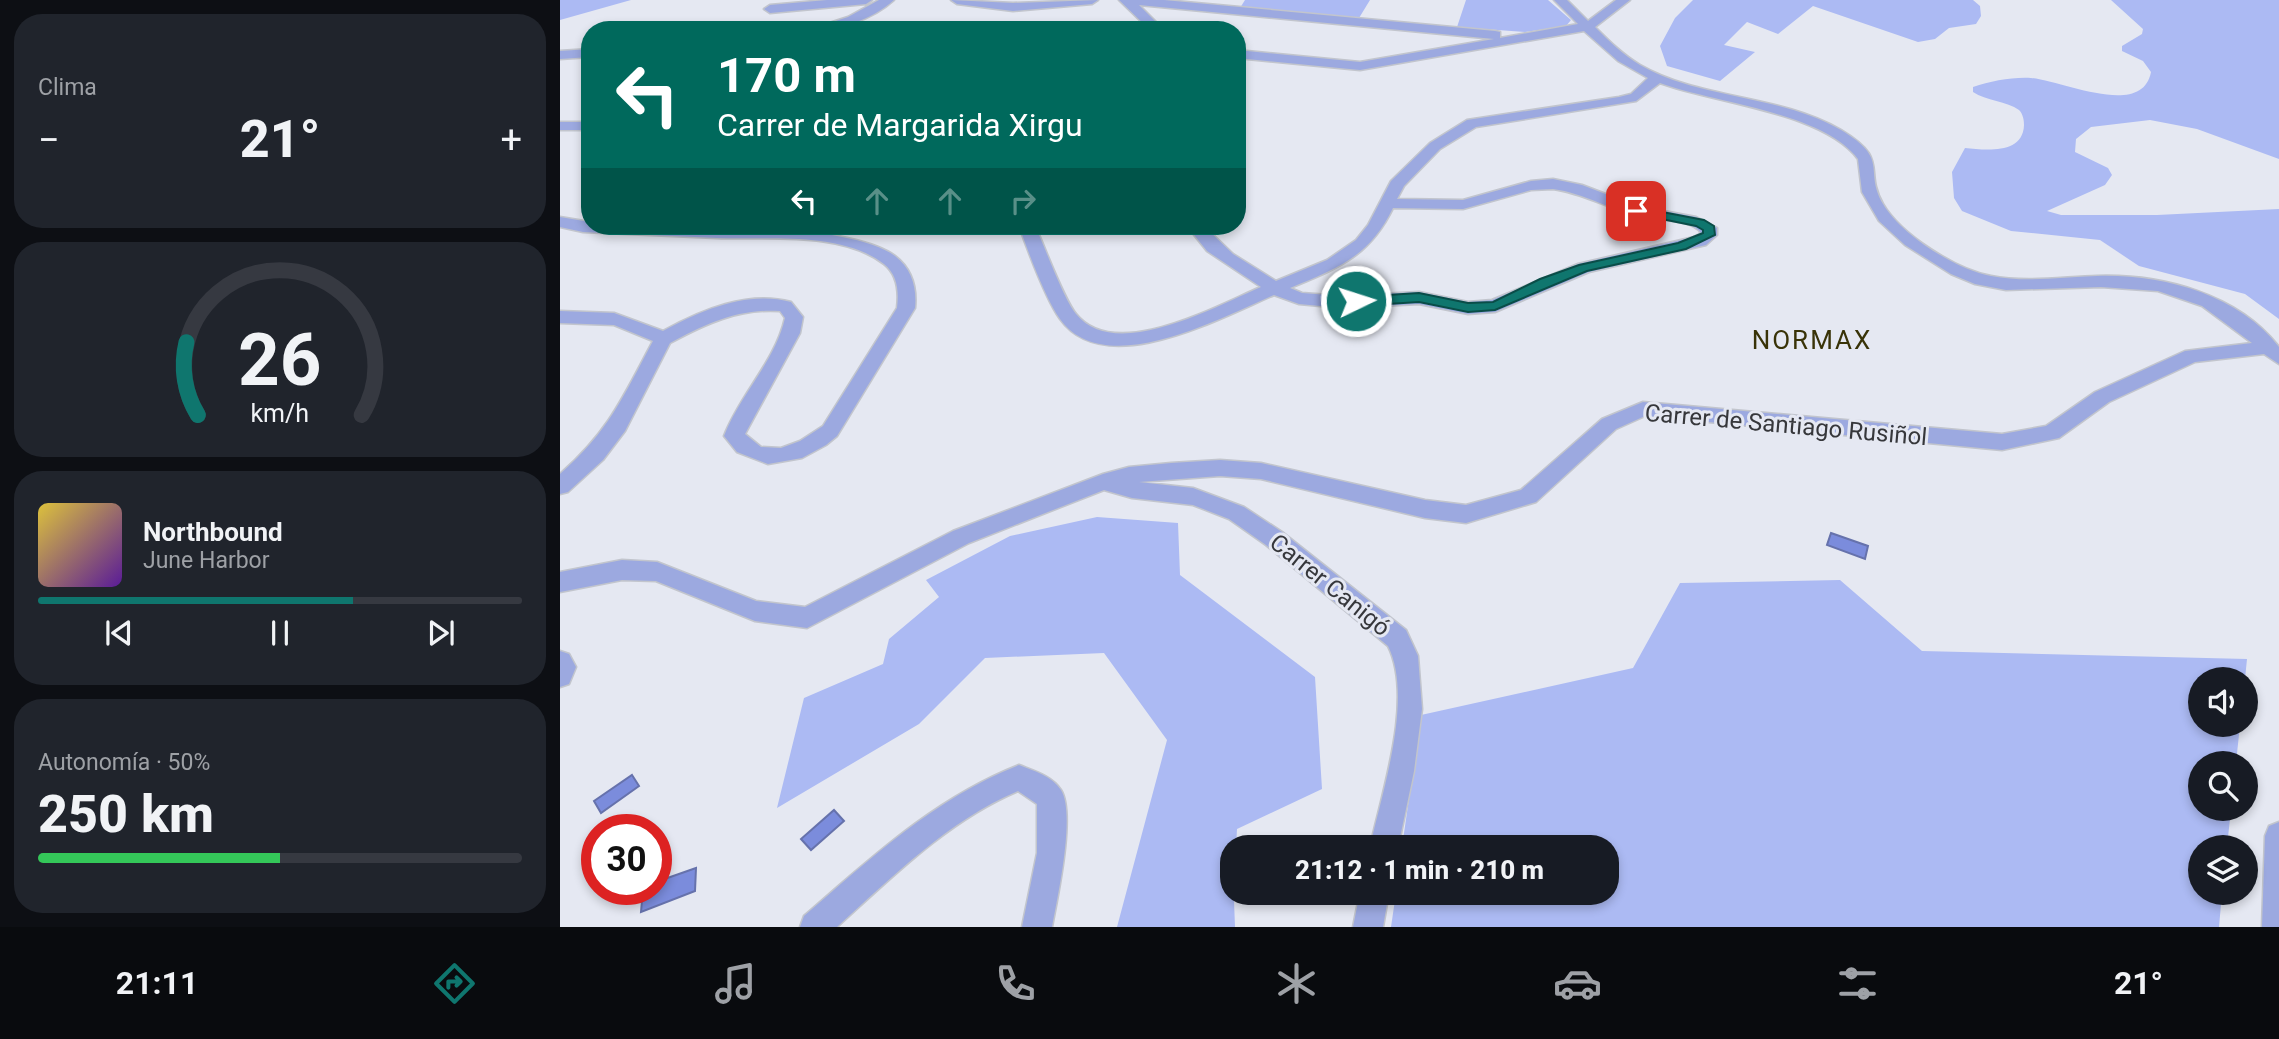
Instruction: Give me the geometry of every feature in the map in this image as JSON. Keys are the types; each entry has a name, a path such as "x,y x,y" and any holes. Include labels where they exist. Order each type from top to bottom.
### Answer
{"street":[{"path":"770,9 866,0"},
{"path":"848,21 888,0"},
{"path":"957,0 976,5 1025,7 1092,0"},
{"path":"1127,0 1521,38"},
{"path":"1127,0 1149,21"},
{"path":"1560,0 1629,62 1658,77 1809,121 1837,135 1867,159 1870,165 1869,191 1884,217 1899,232 1969,275 2016,286 2116,280 2142,282 2214,304 2253,331 2274,353"},
{"path":"1246,55 1360,66 1589,26 1624,0"},
{"path":"560,55 581,53"},
{"path":"1031,235 1069,317 1090,334 1114,339 1138,339 1169,332 1333,264 1362,244 1376,226 1397,184 1435,146 1472,123 1636,97 1658,77"},
{"path":"560,127 581,126"},
{"path":"1203,235 1213,247 1276,289 1299,298 1342,302 1419,298 1468,308 1495,306 1545,282 1584,268 1700,241 1709,235 1709,228 1688,220 1624,208 1576,187 1558,184 1532,186 1471,203 1415,206 1388,203"},
{"path":"560,222 581,227"},
{"path":"560,486 596,454 618,426 663,339 697,319 734,307 762,302 785,306 794,317 793,334 740,415 734,436 741,447 760,455 786,456 814,445 830,431 906,307 909,291 905,277 883,256 855,244 812,237 766,235"},
{"path":"560,317 617,319 645,327 663,339"},
{"name":"Carrer de Santiago Rusiñol","path":"560,582 622,570 657,572 754,611 807,618 961,537 1103,482 1129,475 1220,468 1261,471 1424,509 1466,514 1528,496 1609,424 1643,409 2002,442 2052,433 2102,397 2192,356 2274,353"},
{"name":"Carrer Canigó","path":"1103,482 1127,490 1181,492 1222,506 1267,534 1399,640 1409,675 1411,711 1386,835"},
{"path":"560,662 564,667 560,676"},
{"path":"815,927 873,876 967,804 994,785 1019,778 1039,787 1051,799 1051,853 1037,927"},
{"path":"2277,927 2279,836"},
{"path":"1368,927 1372,905"}],"shaded area":[{"path":"560,0 631,0 560,20"},
{"path":"1245,0 1370,0 1359,18 1240,8"},
{"path":"1466,0 1548,0 1571,20 1566,26 1525,32 1457,27"},
{"path":"1693,0 1973,0 1980,6 1981,16 1976,24 1949,28 1935,39 1918,42 1813,6 1778,34 1747,22 1724,45 1755,52 1720,81 1667,66 1660,46 1675,18"},
{"path":"2111,0 2279,0 2279,159 2197,129 2150,120 2091,127 2076,139 2075,152 2108,168 2112,175 2105,185 2047,211 2061,215 2157,215 2279,209 2279,319 2245,294 2139,266 2100,240 2011,231 1962,211 1954,198 1952,172 1965,148 1992,150 2010,146 2022,135 2024,125 2019,110 1978,95 1973,92 1973,87 2002,80 2031,78 2100,94 2118,95 2133,93 2145,86 2151,72 2143,61 2122,51 2122,46 2142,34 2143,29"},
{"path":"1097,517 1178,523 1180,575 1315,677 1322,789 1237,829 1237,835 1220,835 1220,905 1234,905 1235,927 1117,927 1167,740 1104,653 985,658 919,724 777,808 804,698 883,664 889,639 939,597 926,580 1010,536"},
{"path":"1831,533 1868,546 1865,559 1827,545"},
{"path":"1840,580 1922,651 2247,659 2246,667 2188,667 2188,737 2239,737 2237,751 2188,751 2188,821 2230,821 2228,835 2188,835 2188,905 2221,905 2219,927 1391,927 1394,905 1619,905 1619,835 1404,835 1421,715 1633,668 1680,583"},
{"path":"632,775 639,786 601,813 594,801"},
{"path":"834,810 844,821 811,850 801,839"},
{"path":"696,868 695,891 672,900 672,876"},
{"path":"642,905 659,905 641,912"}],"district":[{"name":"NORMAX","path":"1812,340"}],"route":[{"path":"1356,301 1419,298 1468,308 1495,306 1545,282 1584,268 1700,241 1709,235 1709,228 1699,223 1636,211"}]}
